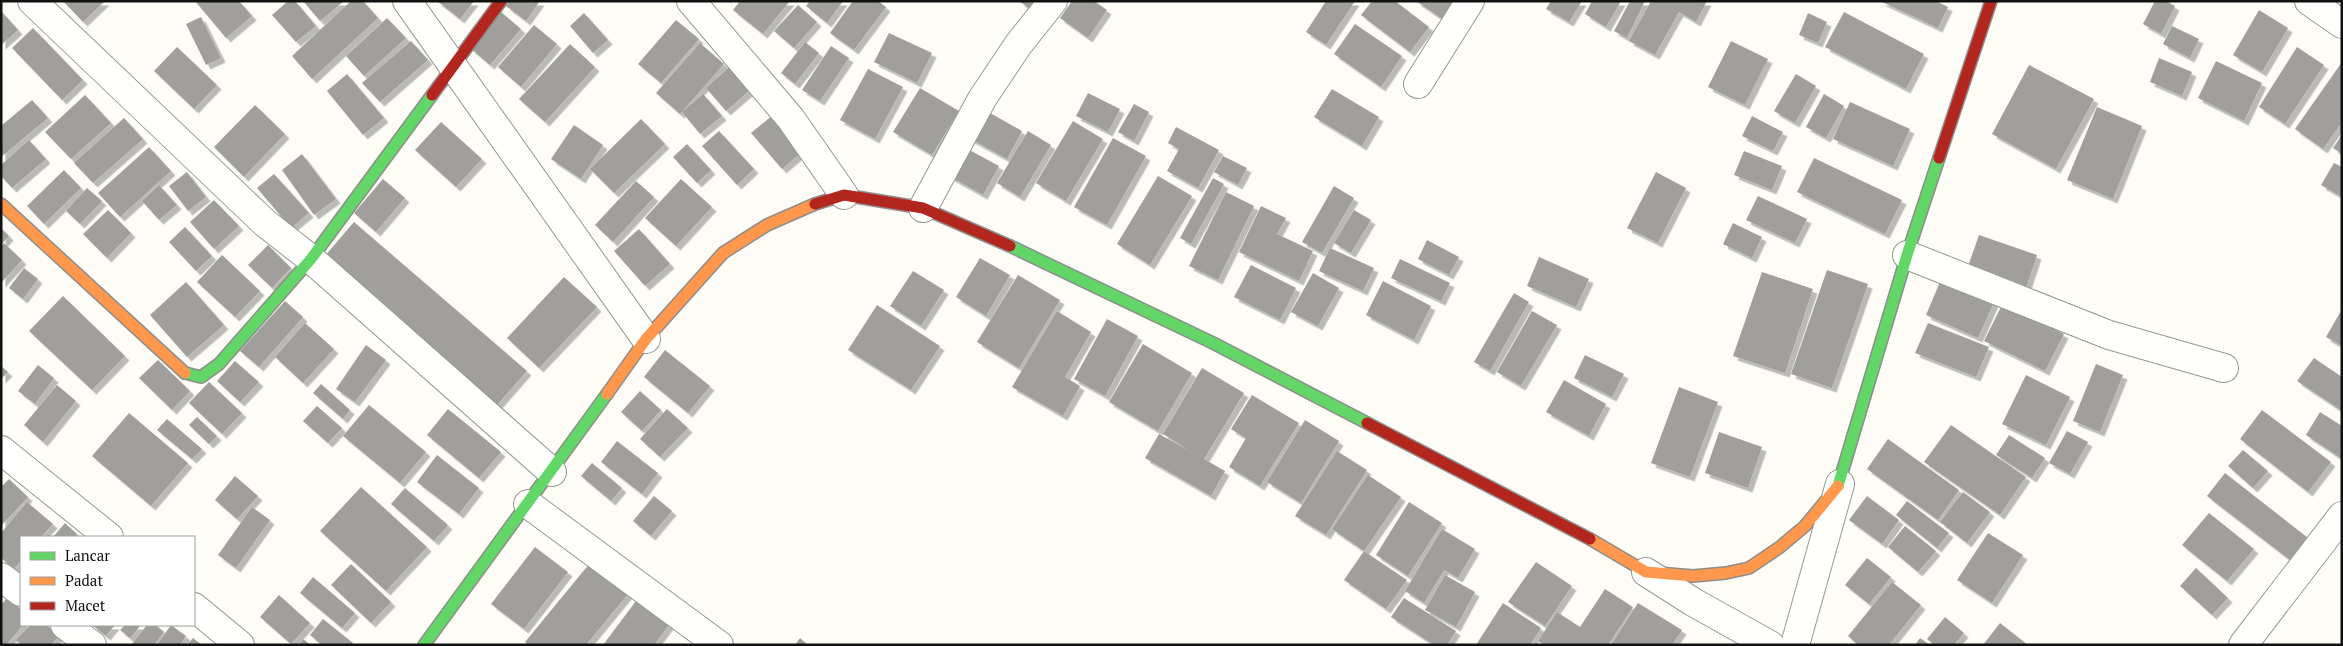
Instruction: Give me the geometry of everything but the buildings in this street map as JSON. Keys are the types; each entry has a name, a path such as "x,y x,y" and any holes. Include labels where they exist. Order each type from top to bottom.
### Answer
{"main road":[{"path":"1,204 180,370 195,378 203,378 219,364 311,259 502,1"},
{"path":"424,645 552,472 646,339 723,253 767,225 807,206 844,194 923,208 994,238 1213,343 1594,541 1646,572 1711,575 1749,568 1780,547 1805,526 1840,484 1907,256 1991,1"}],"street":[{"path":"32,1 264,224 311,259 552,472"},
{"path":"407,1 646,339"},
{"path":"691,1 791,119 844,194"},
{"path":"923,208 982,99 1018,45 1053,1"},
{"path":"1418,84 1470,1"},
{"path":"2310,1 2342,24"},
{"path":"1907,256 2109,335 2224,368"},
{"path":"5,460 108,536"},
{"path":"1795,645 1840,484"},
{"path":"528,504 719,645"},
{"path":"2243,645 2342,516"},
{"path":"1646,572 1693,602 1770,645"},
{"path":"1,577 20,591"},
{"path":"195,608 240,645"},
{"path":"66,626 92,645"}],"traffic: fast":[{"path":"185,373 201,377 219,364 311,259 432,95"},
{"path":"1838,486 1907,255 1939,158"},
{"path":"1010,246 1213,343 1367,423"},
{"path":"424,645 607,394"}],"traffic: slow":[{"path":"1,204 185,373"},
{"path":"607,394 646,339 723,253 767,225 815,204"},
{"path":"1590,539 1646,572 1693,576 1726,573 1749,568 1780,547 1805,526 1838,486"}],"traffic: jam":[{"path":"432,95 501,1"},
{"path":"1939,158 1991,1"},
{"path":"815,204 844,195 923,208 1010,246"},
{"path":"1367,423 1590,539"}]}
